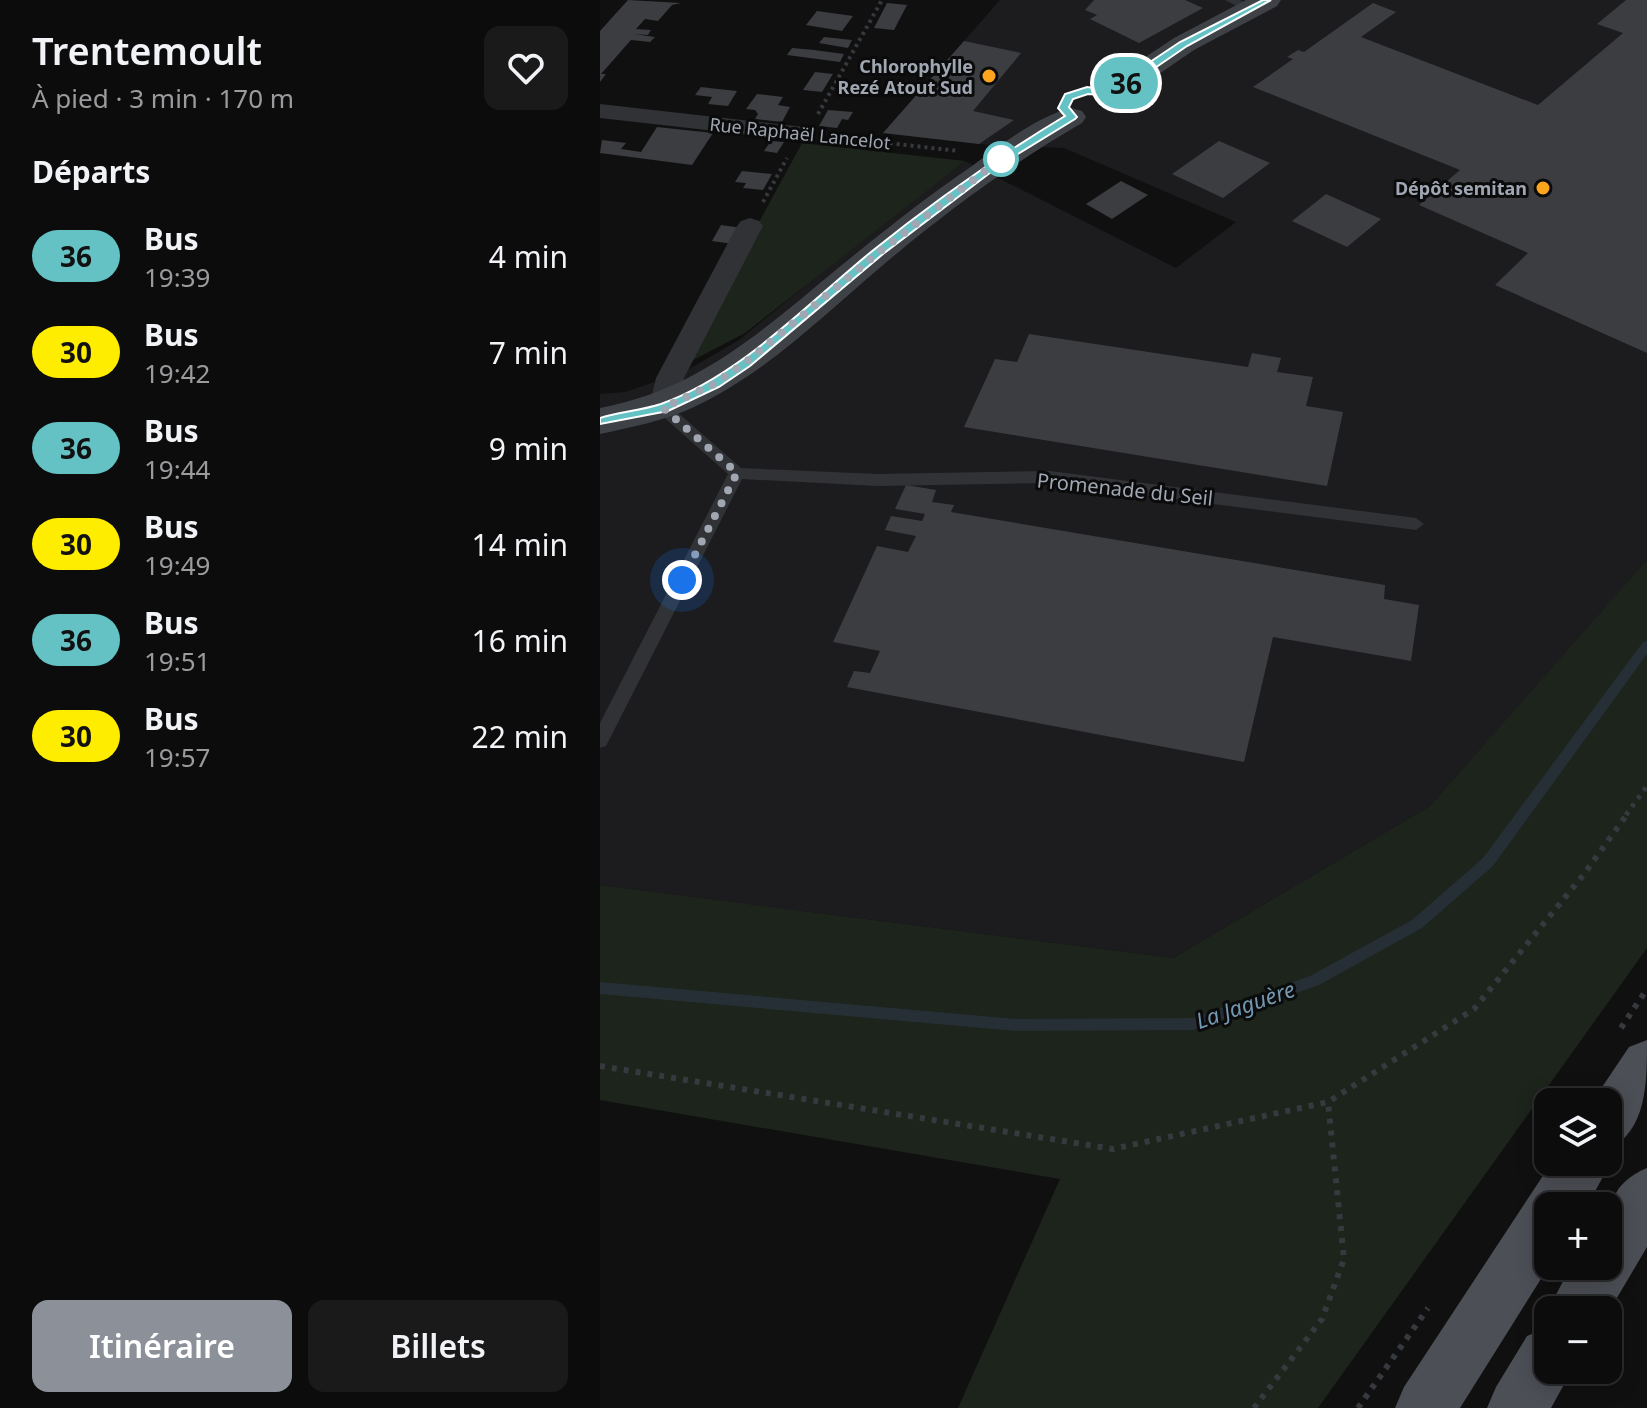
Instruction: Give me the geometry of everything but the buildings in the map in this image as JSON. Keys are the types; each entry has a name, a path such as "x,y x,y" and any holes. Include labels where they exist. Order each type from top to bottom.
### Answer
{"main road":[{"path":"1622,1102 1647,1064"},
{"path":"1622,1236 1647,1195"},
{"path":"1425,1408 1534,1239"},
{"path":"1517,1408 1534,1380"}],"street":[{"path":"600,421 663,408 714,384 745,363 879,252 999,160 1071,117 1095,121 1114,116 1121,103 1110,94 1249,3"},
{"name":"Rue Raphaël Lancelot","path":"600,111 804,134"},
{"path":"663,408 670,378 750,226"}],"lane":[{"path":"600,741 737,473 663,408"},
{"name":"Promenade du Seil","path":"737,473 878,480 1050,477 1416,524"}],"path":[{"name":"Rue Raphaël Lancelot","path":"804,134 977,153 999,160"},
{"path":"600,1066 1113,1149 1328,1102 1474,1009 1584,874 1647,786"},
{"path":"1254,1408 1322,1319 1344,1259 1328,1102"}],"shaded area":[{"path":"1000,0 1647,0 1647,563 1430,806 1173,958 600,885 600,394 625,392 684,372 739,340 870,233 965,161 1176,268 1236,222 1064,148 989,145 883,133"},
{"path":"802,143 965,161 745,333 680,367"},
{"path":"1647,560 1647,948 1547,1088 1534,1088 1534,1106 1318,1408 958,1408 1060,1179 600,1100 600,885 1173,958 1430,806"}],"waterway":[{"name":"La Jaguère","path":"600,988 1016,1025 1193,1024 1314,981 1417,924 1488,862 1647,645"}],"bus line":[{"name":"36","path":"600,421 663,408 714,384 745,363 879,252 999,160 1071,117 1063,108 1069,97 1087,90 1110,94 1184,44 1267,0"}],"place":[{"name":"Chlorophylle Rezé Atout Sud","path":"989,76"},
{"name":"Dépôt semitan","path":"1543,188"}],"route":[{"path":"682,580 737,473 663,408 714,384 745,363 879,252 1001,159"}]}
